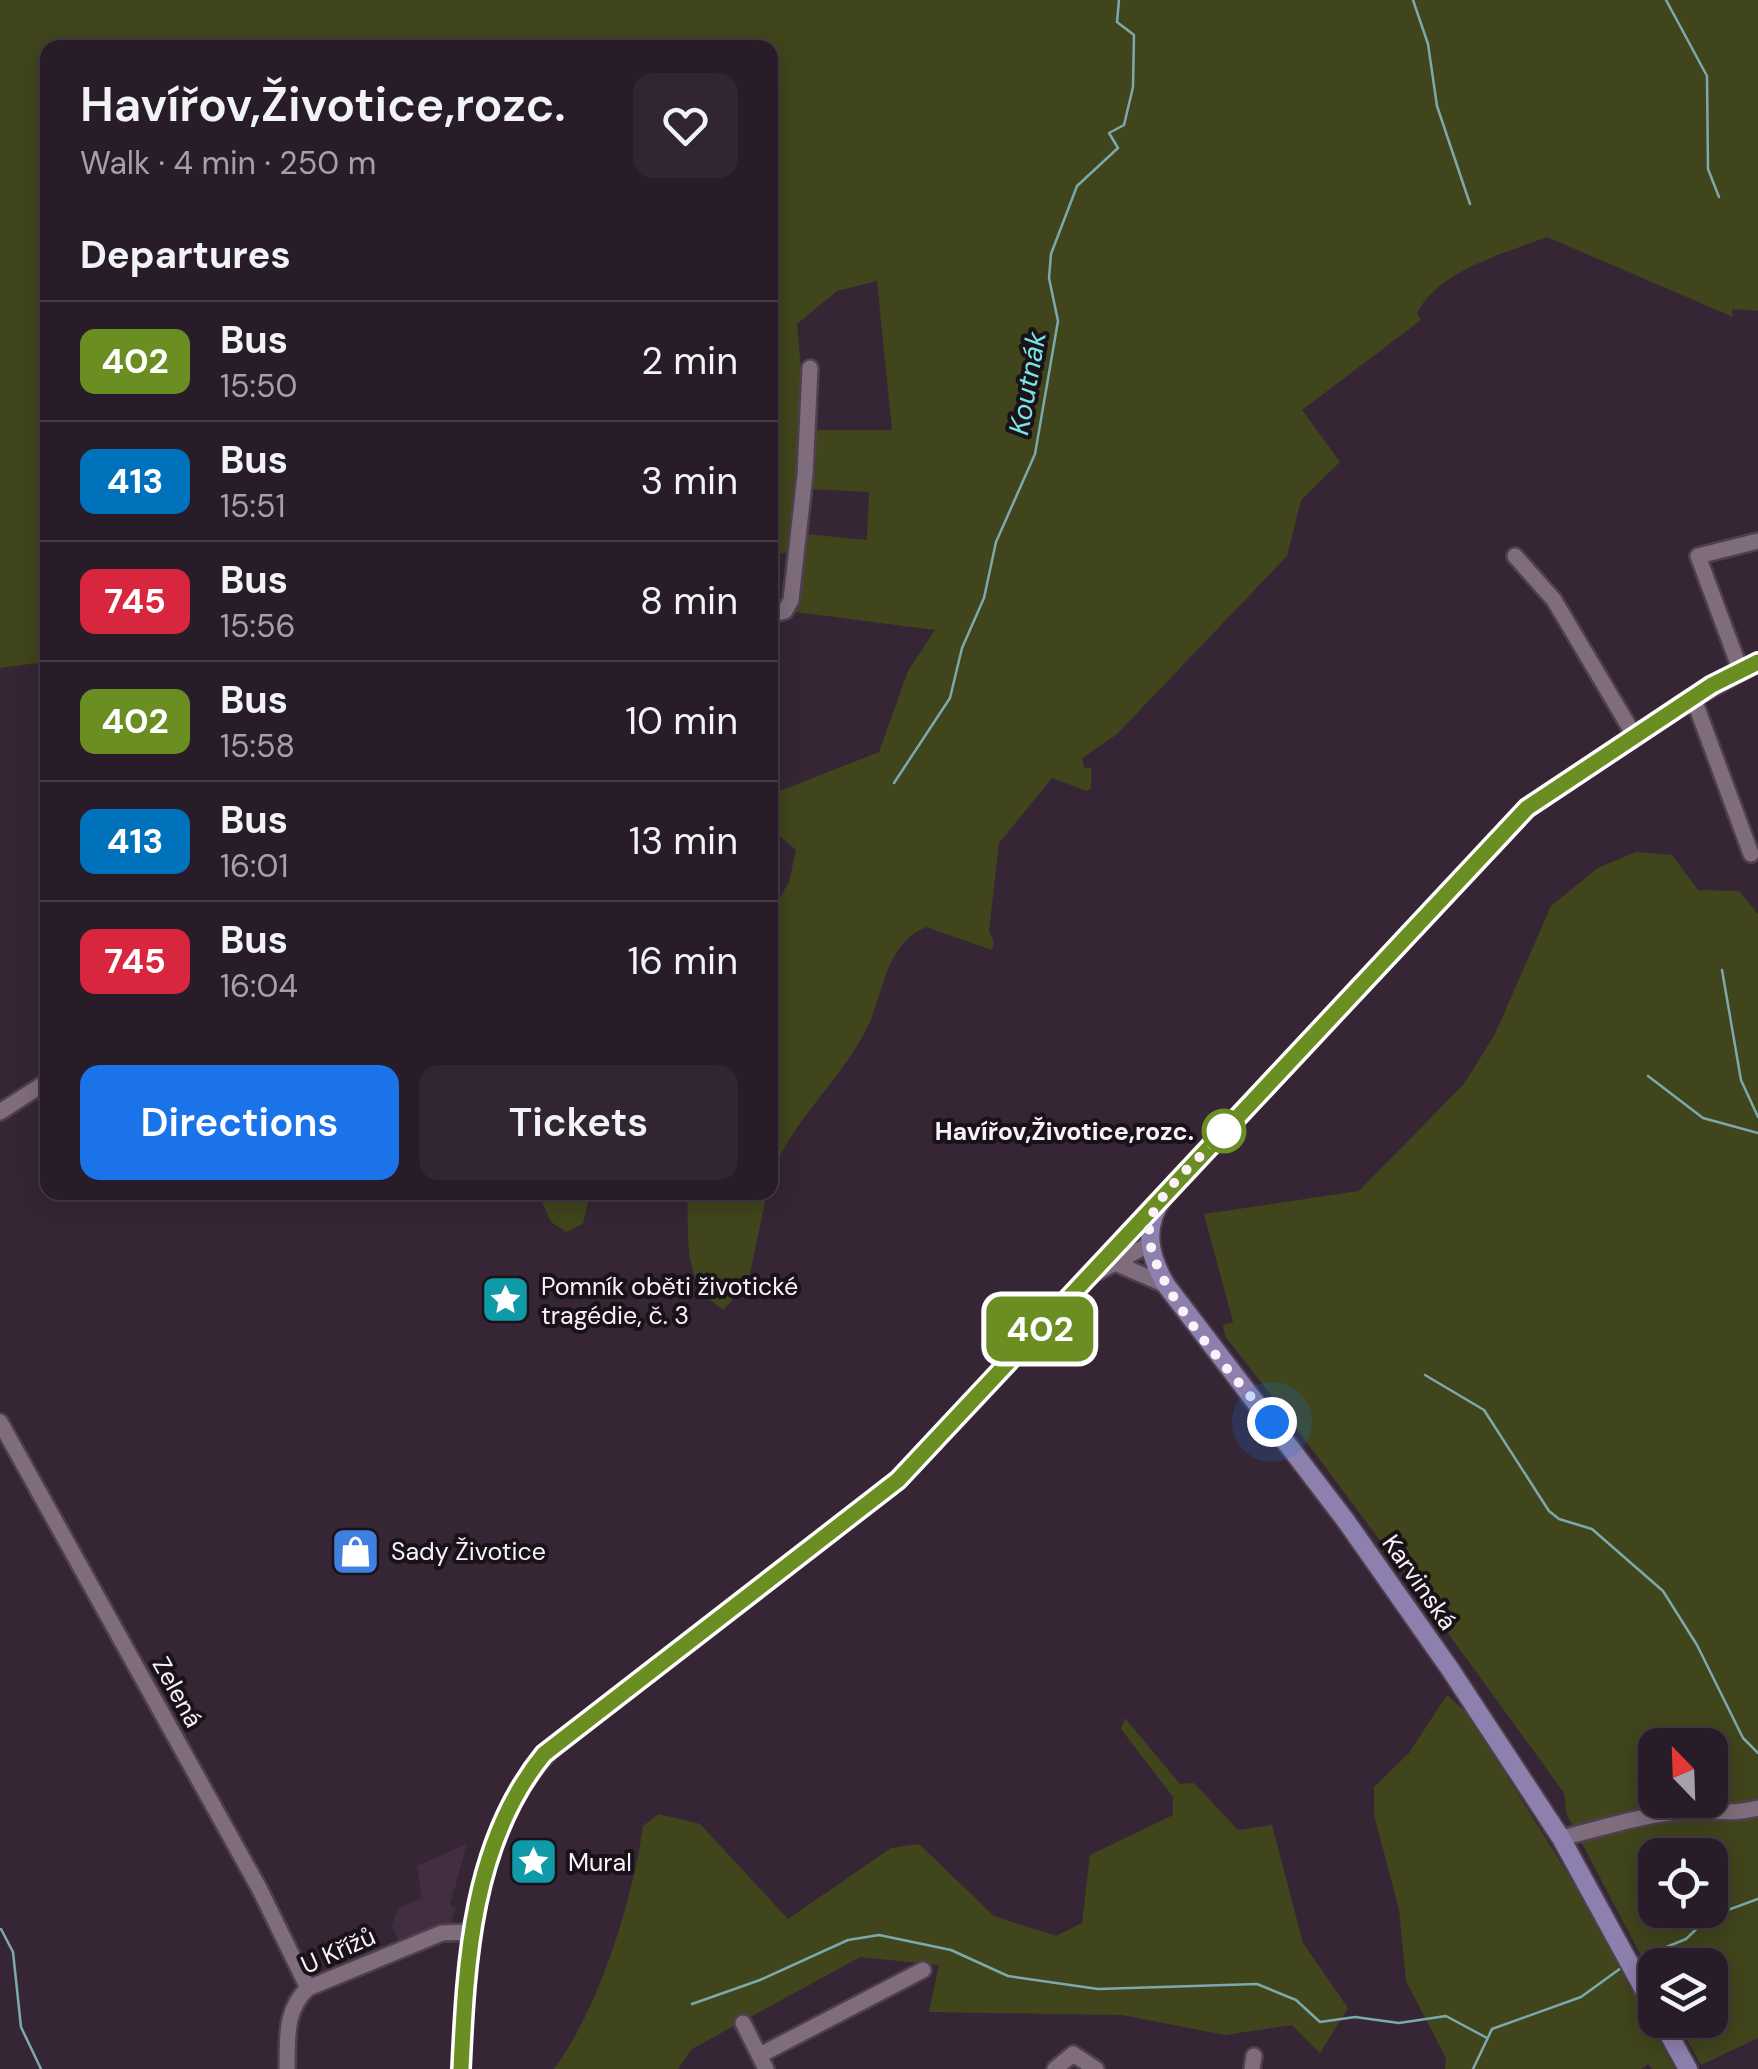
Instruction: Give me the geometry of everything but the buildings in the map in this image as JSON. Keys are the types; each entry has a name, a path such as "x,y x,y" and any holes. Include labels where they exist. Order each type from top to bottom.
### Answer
{"main road":[{"path":"1150,1244 1151,1216 1164,1196 1527,808 1693,697 1749,666"},
{"name":"Karvinská","path":"1150,1244 1166,1286 1387,1578 1561,1838 1638,1979"},
{"path":"1671,2038 1688,2069"}],"street":[{"path":"778,613 785,611 791,600 806,476 810,368"},
{"path":"1749,666 1698,556 1758,541"},
{"path":"1515,556 1554,600 1634,735"},
{"path":"1693,697 1751,854"},
{"path":"0,1112 40,1087"},
{"path":"461,2069 471,1932 505,1820 518,1789 544,1754 898,1480 1164,1196"},
{"path":"1120,1242 1136,1238 1150,1244"},
{"path":"1088,1278 1150,1244"},
{"path":"1115,1263 1166,1286"},
{"name":"Zelená","path":"0,1422 259,1888 308,1988"},
{"path":"1561,1838 1654,1816 1688,1811 1739,1814 1758,1808"},
{"name":"U Křížů","path":"287,2069 288,2019 295,2001 308,1988 442,1934 471,1932"},
{"path":"744,2023 763,2062 923,1970"},
{"path":"1055,2069 1073,2054 1096,2069"}],"shaded area":[{"path":"467,1844 450,1905 456,1908 451,1925 400,1944 392,1926 398,1908 422,1898 417,1866"}],"green space":[{"path":"0,0 1758,0 1758,311 1732,309 1733,317 1547,237 1492,257 1439,286 1417,314 1421,320 1302,410 1340,462 1301,500 1287,556 1116,735 1082,758 1084,768 1091,768 1091,788 1087,791 1052,778 999,843 989,931 994,942 992,950 926,927 912,935 893,958 855,1049 778,1159 778,901 789,882 796,850 778,835 778,792 879,752 908,671 935,630 788,611 806,534 867,540 869,492 808,489 812,430 892,430 877,281 837,291 797,324 805,415 794,552 778,554 778,40 40,40 40,672 37,663 0,668"},
{"path":"1636,852 1672,855 1698,890 1739,891 1758,914 1758,2038 1701,2065 1686,2038 1728,2038 1728,1948 1638,1950 1567,1815 1564,1793 1225,1336 1223,1325 1233,1322 1204,1214 1359,1191 1464,1084 1495,1034 1551,906 1598,868"},
{"path":"541,1200 589,1200 583,1224 566,1232 551,1222"},
{"path":"687,1200 766,1200 748,1282 723,1310 700,1285 688,1243"},
{"path":"1447,1695 1469,1715 1584,1900 1638,2000 1638,2038 1658,2038 1675,2069 1652,2069 1648,2064 1641,2069 1445,2069 1446,2058 1406,1981 1399,1909 1374,1815 1374,1787 1409,1753"},
{"path":"1125,1718 1180,1784 1194,1783 1238,1830 1272,1825 1303,1943 1348,2008 1320,2053 1292,2025 1225,2035 1122,2015 929,2012 939,1965 860,1957 692,2049 678,2069 554,2069 585,2016 612,1952 643,1826 659,1814 700,1824 788,1919 891,1848 919,1844 994,1916 1056,1936 1082,1923 1090,1855 1173,1815 1173,1797 1121,1729"}],"waterway":[{"name":"Koutnák","path":"894,783 950,698 962,648 984,598 996,542 1035,454 1058,321 1049,278 1051,254 1077,186 1118,148 1109,133 1124,125 1133,87 1134,35 1117,22 1119,0"},
{"path":"1413,0 1428,44 1437,106 1470,204"},
{"path":"1666,0 1707,76 1708,169 1719,197"},
{"path":"1722,970 1741,1080 1758,1117"},
{"path":"1648,1076 1703,1118 1758,1133"},
{"path":"1425,1375 1484,1410 1549,1511 1559,1519 1592,1529 1663,1591 1697,1645 1743,1738 1758,1753"},
{"path":"1637,1959 1686,1939 1709,1917 1758,1899"},
{"path":"1,1929 13,1952 21,2027 41,2069"},
{"path":"692,2004 760,1980 848,1940 879,1935 951,1950 1008,1976 1098,1989 1257,1984 1296,2000 1320,2022 1355,2017 1399,2023 1446,2016 1487,2038"},
{"path":"1473,2069 1492,2029 1581,1997 1621,1968"}],"bus line":[{"name":"402","path":"461,2069 475,1910 518,1789 544,1754 898,1480 1527,808 1712,685 1758,662"}],"place":[{"name":"Havířov,Životice,rozc.","path":"1224,1131"},
{"name":"Pomník oběti životické tragédie, č. 3","path":"506,1300"},
{"name":"Sady Životice","path":"356,1551"},
{"name":"Mural","path":"533,1862"}],"route":[{"path":"1224,1131 1155,1209 1149,1230 1151,1254 1166,1286 1272,1422"}]}
